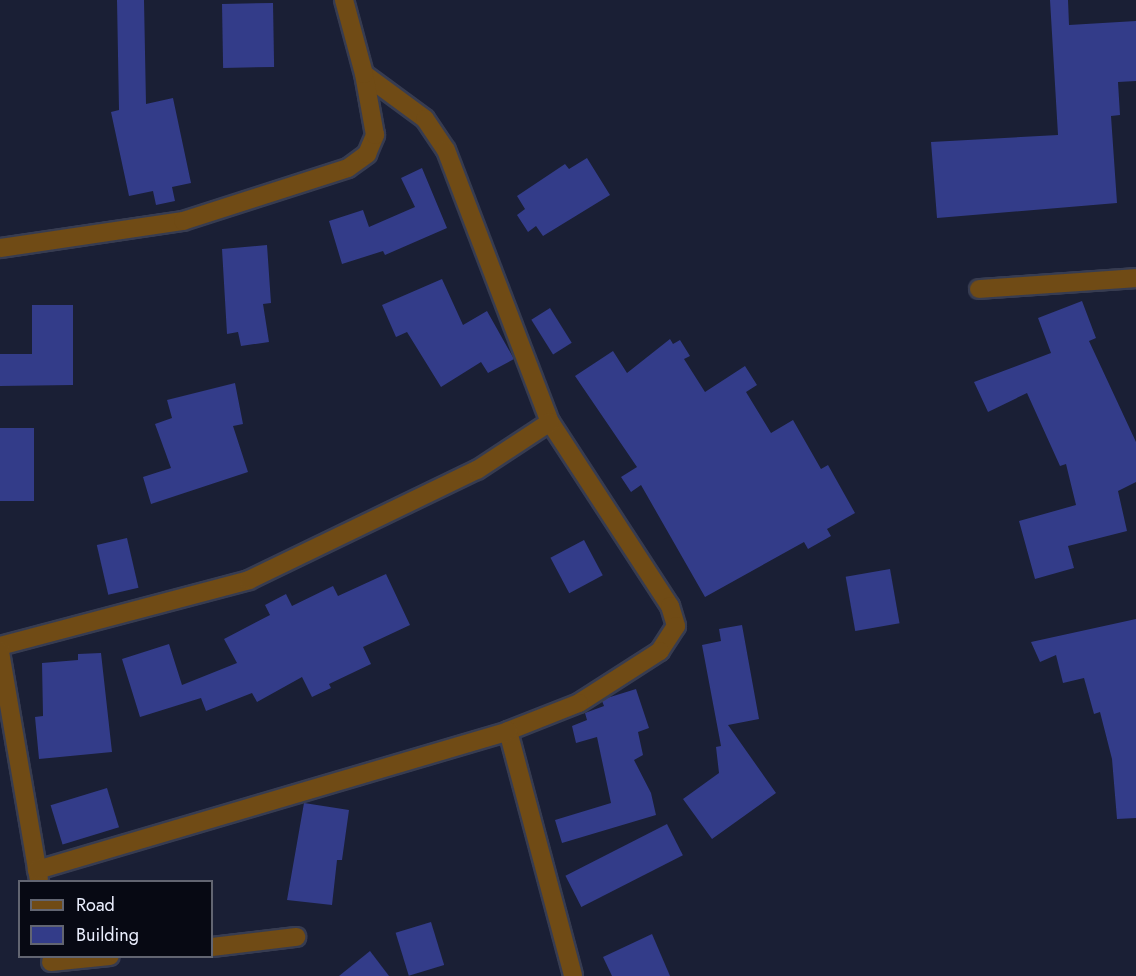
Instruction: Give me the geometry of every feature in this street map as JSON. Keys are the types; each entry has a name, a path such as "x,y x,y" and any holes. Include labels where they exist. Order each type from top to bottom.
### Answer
{"street":[{"path":"0,248 183,221 348,168 368,154 375,135 364,74 344,0"},
{"path":"0,652 38,876 508,731 579,703 660,651 676,626 670,606 550,422 446,150 425,119 364,74"},
{"path":"979,290 1136,278"},
{"path":"0,646 249,580 477,470 550,422"},
{"path":"508,731 573,976"},
{"path":"213,947 296,937"},
{"path":"51,965 103,958"}],"building":[{"path":"117,0 144,0 146,104 173,98 191,183 172,187 175,201 156,205 153,191 129,196 111,112 119,110"},
{"path":"1050,0 1068,0 1069,25 1136,21 1136,81 1118,82 1120,115 1111,116 1117,203 937,218 931,142 1058,135"},
{"path":"273,3 274,67 223,68 222,4"},
{"path":"587,158 610,195 543,236 536,226 528,232 517,215 525,209 517,196 565,164 569,169"},
{"path":"422,168 447,228 385,255 383,251 342,264 329,221 363,210 369,227 415,207 401,178"},
{"path":"267,245 271,303 263,304 269,342 241,346 238,332 227,334 222,249"},
{"path":"442,279 463,325 487,311 514,359 488,373 481,362 441,387 407,332 396,337 382,305"},
{"path":"1082,301 1096,338 1089,341 1136,442 1136,482 1118,491 1127,531 1068,546 1074,568 1035,579 1019,521 1076,505 1066,464 1060,466 1027,393 988,412 974,382 1051,353 1038,318"},
{"path":"32,305 73,305 73,385 0,386 0,354 32,354"},
{"path":"550,308 572,343 553,354 531,320"},
{"path":"670,339 673,344 680,340 690,356 684,359 705,392 745,366 757,385 746,392 771,433 793,420 821,469 828,465 855,513 827,529 831,536 808,549 804,542 705,597 641,485 631,492 621,477 637,467 575,376 613,351 627,373"},
{"path":"235,383 243,424 233,426 248,472 151,504 143,477 171,468 155,424 172,418 167,400"},
{"path":"0,428 34,428 34,501 0,501"},
{"path":"127,538 138,588 108,595 97,545"},
{"path":"584,540 603,575 569,593 550,558"},
{"path":"890,569 900,623 855,631 846,577"},
{"path":"386,574 410,625 363,647 371,664 329,684 331,688 312,697 302,677 257,702 252,693 206,711 201,698 140,717 122,659 169,644 182,685 237,663 224,639 270,615 265,605 286,594 292,606 333,586 338,596"},
{"path":"1136,619 1136,818 1117,819 1112,759 1100,712 1094,714 1084,678 1063,683 1056,655 1040,662 1031,642"},
{"path":"742,625 759,719 728,725 776,793 712,839 683,799 719,773 716,747 721,746 702,645 721,641 719,629"},
{"path":"101,653 112,752 39,759 35,717 43,716 42,663 78,660 78,654"},
{"path":"636,689 649,728 638,732 643,755 634,760 651,793 656,815 562,843 555,820 611,803 597,737 576,743 572,726 587,720 585,713 604,706 602,701 607,698"},
{"path":"107,788 119,827 63,844 51,805"},
{"path":"304,803 349,810 342,860 337,860 332,905 287,900"},
{"path":"667,824 683,855 581,907 565,876"},
{"path":"431,922 444,965 409,976 396,933"},
{"path":"652,934 670,976 612,976 603,957"},
{"path":"370,951 389,976 339,976"}]}
